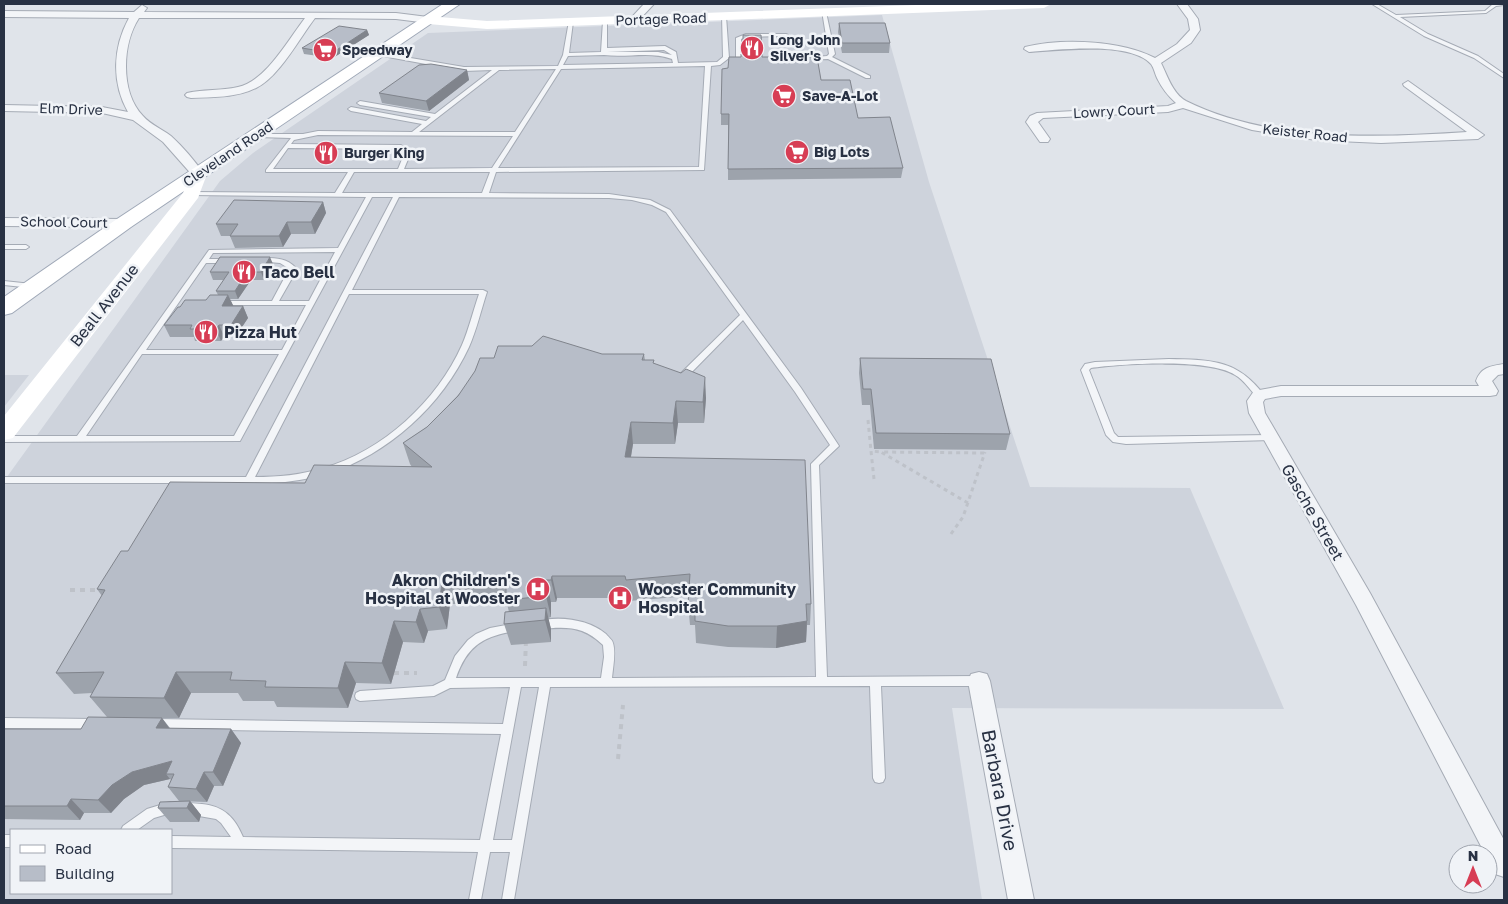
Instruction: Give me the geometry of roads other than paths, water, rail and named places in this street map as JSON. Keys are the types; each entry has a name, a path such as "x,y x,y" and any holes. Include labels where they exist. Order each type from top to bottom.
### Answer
{"main road":[{"name":"Cleveland Road","path":"4,308 124,223 195,184 261,132 453,4"},
{"name":"Portage Road","path":"428,20 487,25 1044,4"},
{"name":"Beall Avenue","path":"4,432 195,184"}],"street":[{"path":"147,4 134,15 127,28 122,47 123,86 128,102 137,117 168,139 195,184"},
{"path":"634,20 649,4"},
{"path":"1030,49 1109,46 1141,53 1155,62 1174,52 1192,38 1196,31 1196,24 1182,4"},
{"path":"4,14 396,16 428,20"},
{"path":"191,95 232,91 256,83 266,75 312,16"},
{"name":"Keister Road","path":"1155,62 1170,91 1186,104 1228,121 1277,132 1374,138 1478,135 1408,84"},
{"name":"Lowry Court","path":"1044,139 1032,122 1034,118 1040,115 1168,109 1186,104"},
{"name":"Elm Drive","path":"4,108 102,110 137,117"},
{"name":"School Court","path":"4,222 124,223"},
{"path":"1260,394 1281,391 1490,390 1484,381 1486,375 1493,371 1504,369"},
{"name":"Gasche Street","path":"1260,394 1255,401 1257,413 1363,599 1504,865"},
{"name":"Barbara Drive","path":"979,681 1020,900"}],"lane":[{"path":"1374,4 1432,37 1476,57 1504,76"},
{"path":"1396,16 1486,12 1495,5 1504,4"},
{"path":"824,12 832,54 829,57"},
{"path":"724,16 726,58 724,60"},
{"path":"604,52 605,21"},
{"path":"485,195 494,170 566,55 570,22"},
{"path":"738,60 739,38 746,36 786,35"},
{"path":"566,55 604,52 614,55 659,54 675,56 676,65"},
{"path":"377,53 464,69 718,64 724,60 748,59"},
{"path":"796,59 829,57 868,77"},
{"path":"516,134 318,133 292,140 268,171 702,169 708,64"},
{"path":"414,133 497,68"},
{"path":"431,120 356,106 431,120"},
{"path":"261,132 311,131 318,133"},
{"path":"261,132 303,136"},
{"path":"287,146 401,147 408,152 400,171"},
{"path":"337,195 352,171"},
{"path":"195,184 252,194 609,196 655,204 668,212 744,315 835,446 815,464 805,464"},
{"path":"4,439 237,439 370,195"},
{"path":"249,481 398,195"},
{"path":"4,247 26,247"},
{"path":"79,439 211,251 339,250"},
{"path":"252,260 281,261 289,263 292,268 274,303"},
{"path":"204,261 233,261"},
{"path":"4,283 35,286"},
{"path":"4,480 249,481 300,477 347,464 382,445 408,425 450,374 463,351 483,292 347,292"},
{"path":"174,303 183,303"},
{"path":"210,303 311,303"},
{"path":"676,382 744,315"},
{"path":"139,352 284,352"},
{"path":"1260,394 1236,372 1217,364 1196,362 1095,365 1088,366 1085,370 1110,435 1116,440 1271,438"},
{"path":"815,464 822,682"},
{"path":"449,683 454,666 467,645 480,636 499,629 563,623 579,625 596,631 608,643 609,657 606,683"},
{"path":"876,681 879,778"},
{"path":"360,696 434,691 449,683 979,681"},
{"path":"475,900 516,683"},
{"path":"508,900 545,683"},
{"path":"4,723 112,724"},
{"path":"142,724 508,729"},
{"path":"128,829 151,813 168,808 212,810 225,816 233,826 240,843"},
{"path":"172,842 517,846"}],"place":[{"name":"Long John Silver's","path":"752,48"},
{"name":"Speedway","path":"325,50"},
{"name":"Save-A-Lot","path":"784,96"},
{"name":"Big Lots","path":"797,152"},
{"name":"Burger King","path":"326,153"},
{"name":"Taco Bell","path":"244,272"},
{"name":"Pizza Hut","path":"206,332"},
{"name":"Akron Children's Hospital at Wooster","path":"538,589"},
{"name":"Wooster Community Hospital","path":"620,598"}]}
